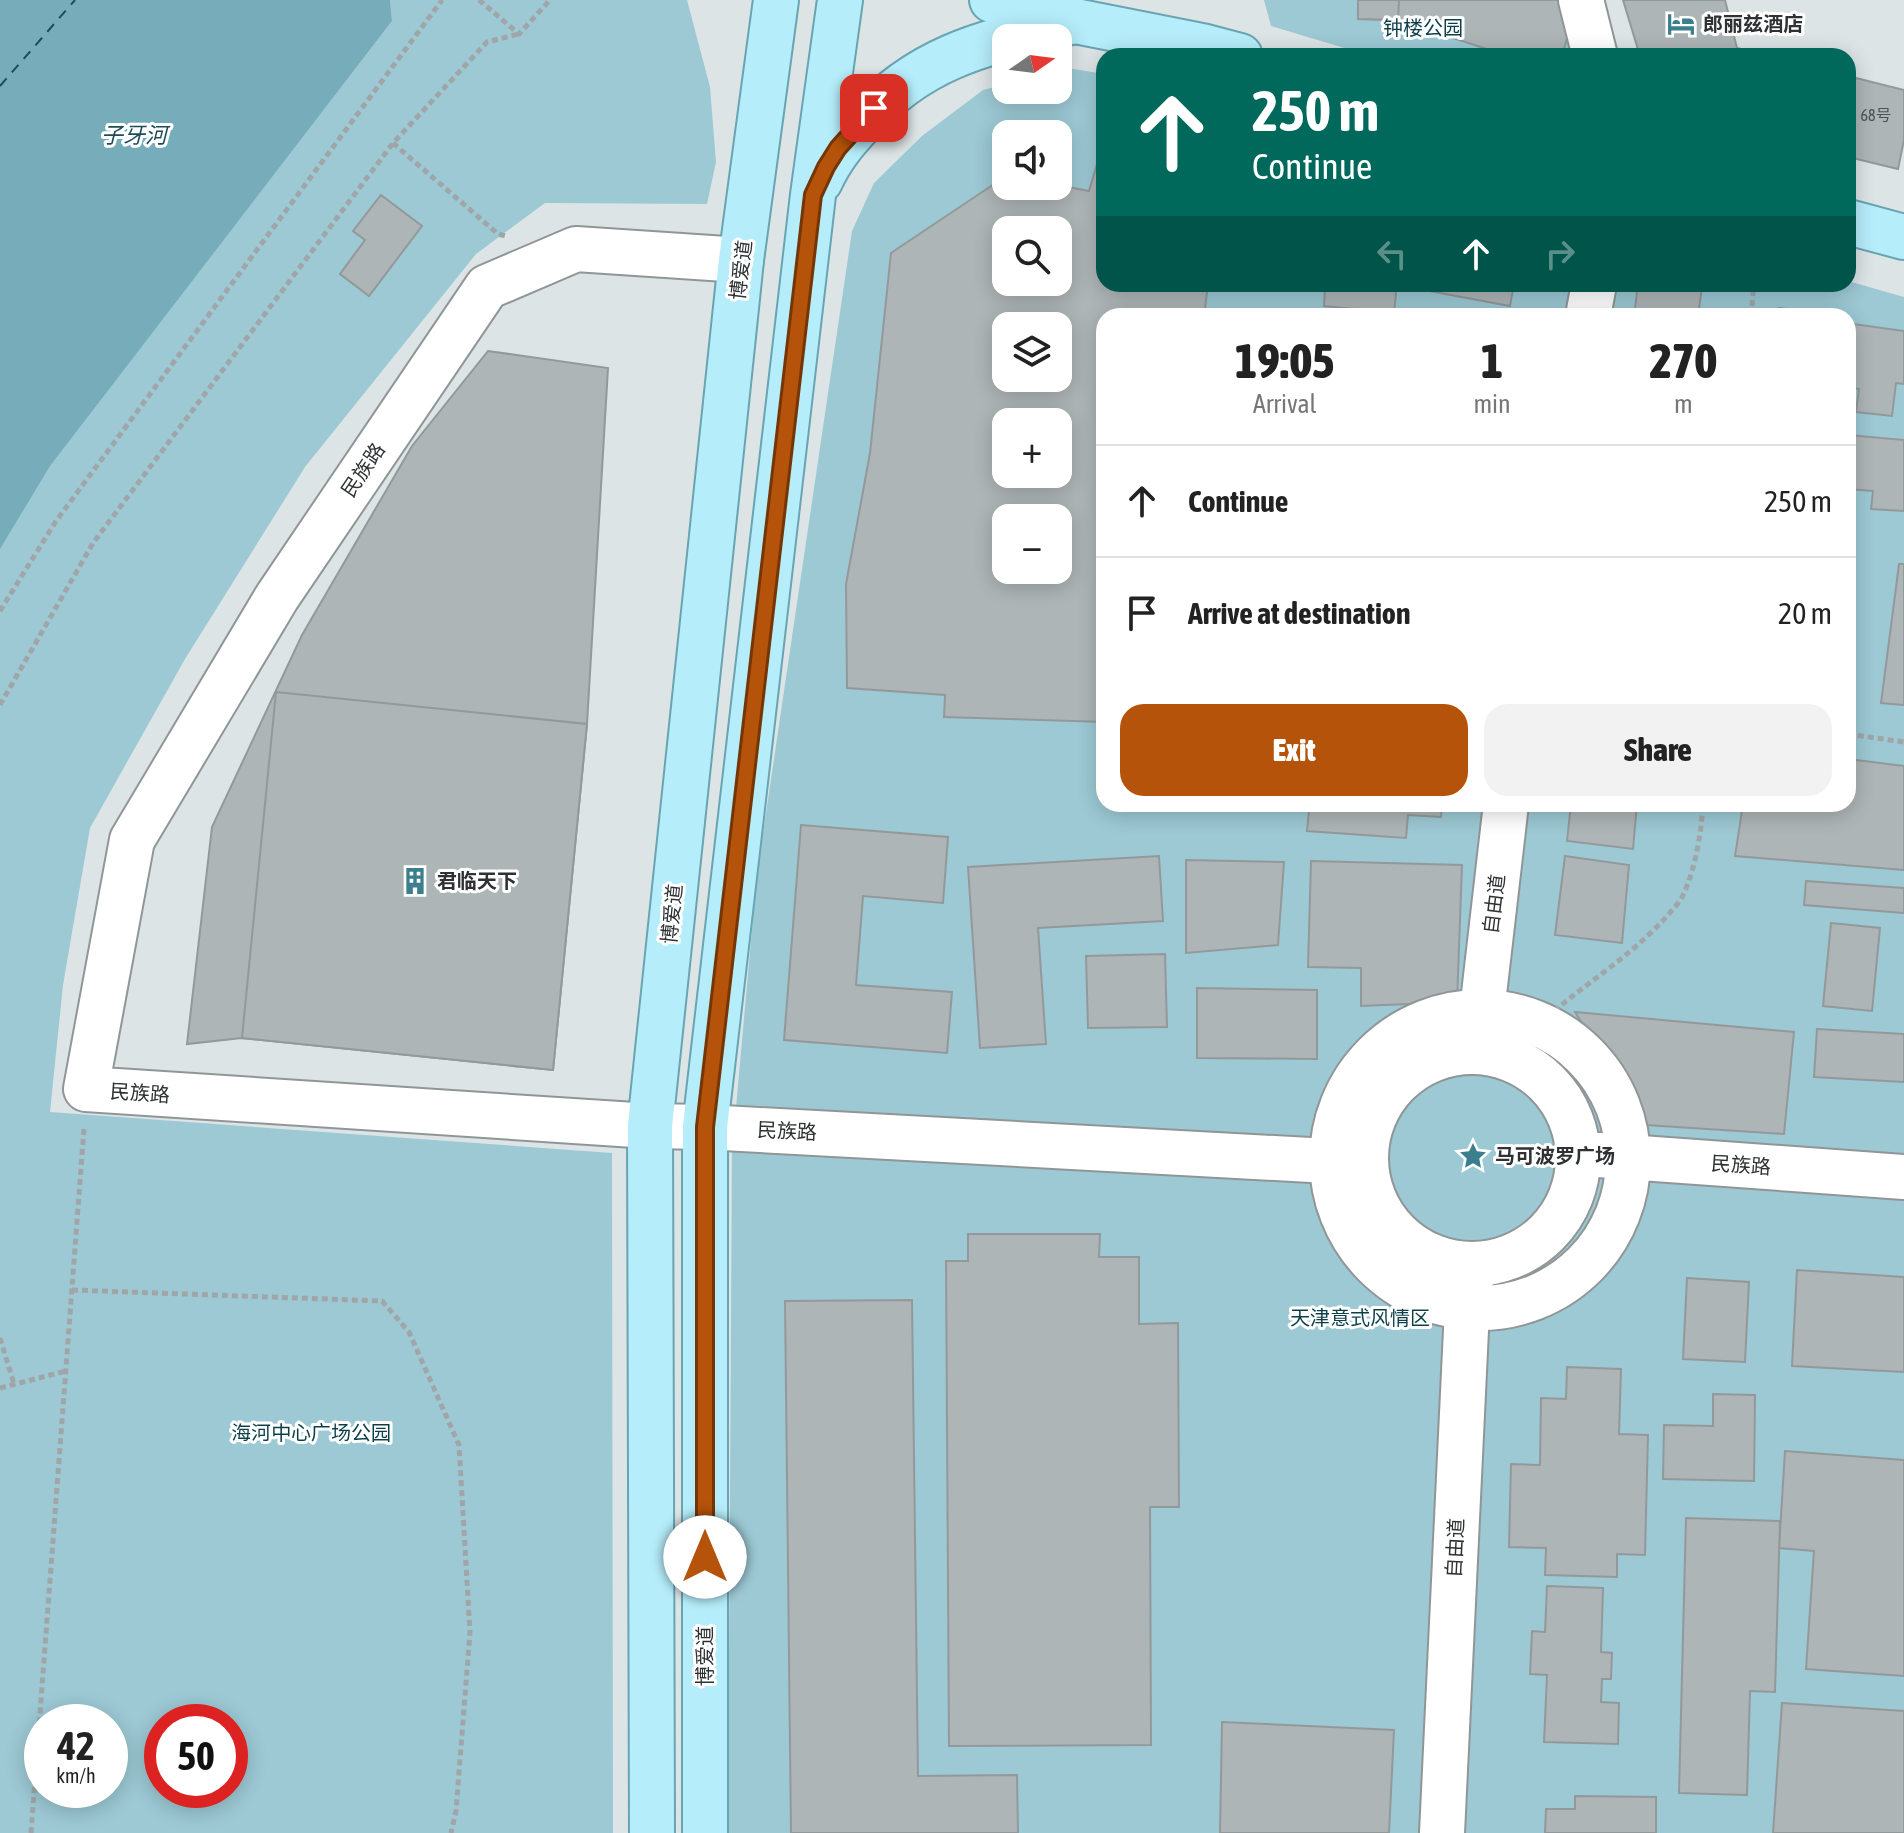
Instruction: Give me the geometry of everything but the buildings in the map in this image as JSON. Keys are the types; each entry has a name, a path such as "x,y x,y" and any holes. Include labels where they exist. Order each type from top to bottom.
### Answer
{"main road":[{"name":"博爱道","path":"705,1833 705,1127 813,195 840,0"},
{"path":"992,0 1075,21 1210,48"},
{"name":"博爱道","path":"652,1833 650,1126 741,260 775,4"},
{"path":"813,195 838,148 896,88 930,66 962,52 1075,21"},
{"path":"1856,224 1904,237"}],"street":[{"path":"1581,0 1593,48"},
{"name":"民族路","path":"741,260 576,249 487,287 277,597 132,840 86,1089 650,1126 1348,1162"},
{"name":"自由道","path":"1480,1031 1505,812"},
{"path":"1527,1018 1568,1039 1601,1071 1622,1112 1629,1157 1622,1207 1599,1251 1563,1285 1517,1306 1467,1309 1424,1299 1386,1277 1357,1244 1338,1204 1348,1162 1370,1128 1385,1095 1410,1070 1442,1055 1480,1031 1527,1018"},
{"path":"1348,1162 1388,1223 1412,1246 1442,1260 1474,1264 1507,1259 1537,1243 1559,1218 1574,1188 1578,1154 1572,1123 1558,1095 1536,1073 1508,1057 1480,1031"},
{"name":"民族路","path":"1578,1154 1904,1177"},
{"name":"自由道","path":"1442,1833 1467,1309 1474,1264"}],"path":[{"path":"0,611 56,521 442,0"},
{"path":"479,0 519,34"},
{"path":"0,705 93,543 393,143 487,42 519,34 550,0"},
{"path":"393,143 498,234 513,237"},
{"path":"1856,735 1904,742"},
{"path":"1539,1024 1655,929 1682,897 1701,839 1703,812"},
{"path":"31,1833 86,1089"},
{"path":"72,1290 382,1301 409,1332 459,1445 470,1632 456,1811 451,1833"},
{"path":"0,1338 14,1384"},
{"path":"0,1388 66,1371"}],"green space":[{"name":"海河中心广场公园","path":"0,0 197,274 392,21 390,0 687,0 710,87 716,162 707,204 545,203 476,254 305,467 185,659 90,828 63,985 50,1112 612,1153 613,1833 0,1833"},
{"name":"钟楼公园","path":"1264,0 1568,0 1580,48 1344,48 1271,26"},
{"name":"天津意式风情区","path":"1072,69 1096,73 1096,292 1856,292 1856,283 1904,297 1904,1833 728,1833 732,1152 757,874 852,231 874,183 922,136 983,90 992,88 992,104 1072,104"}],"water":[{"name":"子牙河","path":"0,0 390,0 392,21 50,466 0,549"}],"ferry route":[{"path":"0,86 75,0"}],"place":[{"name":"郎丽兹酒店","path":"1681,24"},
{"name":"君临天下","path":"415,881"},
{"name":"马可波罗广场","path":"1473,1156"}],"route":[{"path":"705,1557 705,1127 813,195 838,148 874,108"}]}
